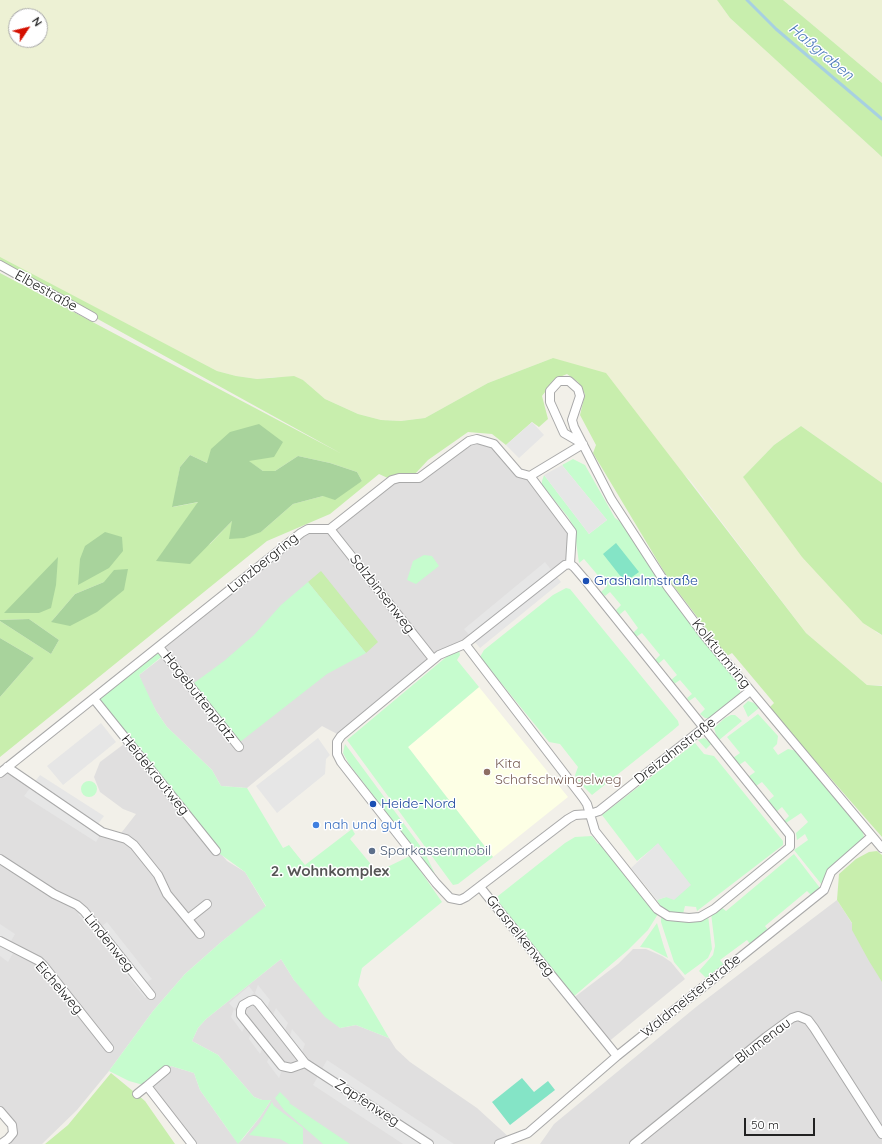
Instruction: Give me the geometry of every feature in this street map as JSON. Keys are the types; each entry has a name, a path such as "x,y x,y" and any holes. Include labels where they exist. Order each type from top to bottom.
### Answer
{"street":[{"name":"Elbestraße","path":"0,266 93,317"},
{"name":"Kolkturmring","path":"583,444 564,433 550,402 550,391 559,382 569,381 578,389 580,396 572,420 611,499 668,587 704,635 882,848"},
{"path":"330,529 388,483 399,478 419,478 469,441 477,439 494,444 519,473 530,476 572,532 570,564"},
{"path":"530,476 583,444"},
{"name":"Lunzbergring","path":"0,773 301,533 308,529 330,529"},
{"name":"Salzbinsenweg","path":"330,529 433,659"},
{"path":"433,659 447,650 465,644 565,565 570,564"},
{"path":"465,644 583,798 595,831 657,909 664,914 677,917 700,917 714,909 790,848 790,835 586,581 570,564"},
{"name":"Hagebuttenplatz","path":"159,647 239,747"},
{"name":"Grasnelkenweg","path":"433,659 341,736 336,746 337,754 341,762 445,894 450,898 460,900 480,887 618,1056"},
{"name":"Dreizahnstraße","path":"480,887 568,818 599,811 750,691"},
{"name":"Heidekrautweg","path":"94,699 216,851"},
{"path":"7,768 102,832 126,839 134,845 158,875 167,894 200,934"},
{"name":"Waldmeisterstraße","path":"499,1144 528,1133 618,1056 824,890 831,872 872,836"},
{"name":"Lindenweg","path":"0,859 54,894 77,905 84,911 151,995"},
{"path":"188,920 207,904"},
{"name":"Eichelweg","path":"0,941 39,961 109,1048"},
{"name":"Zapfenweg","path":"306,1063 291,1068 282,1066 242,1015 240,1010 244,1005 250,1000 254,1000 258,1003 306,1063 429,1144"},
{"name":"Blumenau","path":"634,1144 766,1037 792,1018 798,1016 808,1020 814,1028 882,1134"},
{"path":"137,1094 166,1070"},
{"path":"148,1086 192,1144"},
{"path":"0,1111 3,1119 12,1125 13,1132 8,1139 1,1144"}],"shaded area":[{"path":"0,0 717,0 730,18 882,157 882,483 801,426 774,445 743,477 877,633 882,635 882,685 867,685 806,633 690,480 553,358 488,383 425,418 401,421 381,420 358,414 325,399 303,380 274,377 257,379 217,371 0,258"},
{"path":"783,0 882,0 882,83"},
{"path":"532,422 544,435 519,458 506,445"},
{"path":"485,440 515,468 530,476 568,524 570,564 455,647 341,736 322,726 247,788 221,786 212,770 167,727 156,711 143,686 139,675 165,655 159,647 301,533 325,530 388,483 414,479 461,447"},
{"path":"562,465 607,520 589,534 544,475"},
{"path":"545,562 561,582 480,648 464,629"},
{"name":"Kita Schafschwingelweg","path":"479,687 568,797 493,857 408,747"},
{"path":"101,723 116,742 63,785 47,766"},
{"path":"318,738 330,755 326,759 325,774 277,813 256,786"},
{"path":"128,741 227,861 245,872 266,907 220,943 185,974 153,1011 109,1071 77,1110 42,1144 1,1144 13,1132 0,1111 0,773 7,767 102,832 118,837 136,814 123,809 100,792 94,777 100,762"},
{"path":"40,775 104,816 98,824 104,828 96,842 24,796"},
{"path":"658,843 691,885 674,900 666,897 657,900 631,868"},
{"path":"837,900 882,970 882,1144 540,1144 554,1124 696,1007"},
{"path":"81,912 148,996 145,998 78,914"},
{"path":"107,922 152,979 146,983 102,926"},
{"path":"0,924 15,934 10,943 16,948 8,962 0,956"},
{"path":"633,949 646,949 662,956 671,962 685,979 607,1043 572,999 618,964"},
{"path":"281,959 294,980 340,1028 356,1025 389,1038 396,1049 410,1062 477,1108 511,1139 499,1144 192,1144 147,1086 171,1066 194,1073 200,1090 226,1127 238,1143 242,1140 271,1100 262,1100 254,1097 218,1055 192,1041 198,1028 206,1019"},
{"path":"258,985 270,1000 267,1008 255,993"},
{"path":"249,986 254,993 234,1009 229,1003"},
{"path":"276,1008 288,1023 285,1030 273,1015"},
{"path":"234,1009 246,1024 242,1032 231,1017"},
{"path":"292,1029 305,1044 302,1052 290,1036"},
{"path":"251,1032 263,1047 260,1054 249,1039"},
{"path":"270,1055 282,1070 279,1078 267,1062"},
{"path":"327,1060 454,1144 403,1144 313,1085"}],"green space":[{"path":"717,0 783,0 882,83 882,157 730,18"},
{"path":"0,257 217,371 257,379 294,376 303,380 325,399 358,414 381,420 401,421 425,418 488,383 553,358 606,373 806,633 867,685 882,686 882,837 769,708 774,703 732,653 727,656 669,580 593,453 596,445 580,415 585,394 578,382 567,374 555,379 542,396 548,419 539,427 532,422 506,445 492,434 468,432 428,460 415,474 399,474 392,480 379,474 330,514 267,541 0,757 0,697 34,658 0,638 0,621 51,654 59,640 29,619 0,620 0,273 342,454 0,265","holes":["190,455 207,463 248,461 263,471 275,471 298,456 330,463 357,472 362,481 323,496 293,504 261,532 232,521 210,544 157,561 199,502 173,507 180,467","104,582 51,622 75,594"]},
{"path":"259,424 283,442 274,457 249,461 263,471 275,471 298,456 330,463 357,472 362,481 335,500 323,496 293,504 261,532 244,538 229,539 232,521 190,564 156,561 198,502 172,507 180,467 190,455 207,463 211,449 230,432"},
{"path":"801,426 882,483 882,635 863,623 802,557 743,477 774,445"},
{"path":"573,459 585,465 615,518 624,524 657,577 740,686 740,693 711,718 705,718 700,714 705,709 695,697 689,701 687,698 692,694 680,680 674,684 671,680 677,675 664,659 658,664 655,660 660,655 642,633 636,637 633,633 638,628 625,610 619,615 616,610 621,605 610,592 605,596 601,592 607,586 584,559 579,563 574,527 568,517 542,485 544,475 589,534 607,520 562,465"},
{"path":"105,532 122,537 123,551 109,568 78,585 80,559 85,546"},
{"path":"616,543 639,572 625,582 603,554"},
{"path":"424,555 432,556 439,566 416,584 407,580 413,561"},
{"path":"58,557 56,585 51,608 39,613 4,613"},
{"path":"128,569 124,590 97,612 70,626 51,622 75,594 104,582 114,570"},
{"path":"321,571 378,642 366,653 308,582"},
{"path":"308,582 366,653 327,674 240,742 194,683 224,661 254,635 281,605"},
{"path":"566,588 570,589 678,721 679,725 592,795 577,780 575,775 578,767 560,744 549,742 480,657 484,650 553,595"},
{"path":"29,619 59,640 51,654 0,621"},
{"path":"0,638 34,658 0,697"},
{"path":"159,647 165,654 139,675 156,711 167,727 212,770 221,786 247,788 283,848 289,845 305,865 352,829 355,834 350,839 374,868 379,871 410,856 442,902 362,968 358,985 389,1038 356,1025 340,1028 325,1017 294,980 281,959 206,1019 198,1028 192,1041 218,1055 254,1097 262,1100 271,1100 260,1117 238,1144 200,1090 194,1073 171,1066 147,1086 129,1081 109,1071 153,1011 185,974 220,943 266,906 245,872 216,851 94,699"},
{"path":"459,650 460,655 457,660 479,687 408,747 493,857 458,884 453,885 347,740 451,653"},
{"path":"748,701 754,703 759,708 748,717 743,706"},
{"path":"758,714 778,736 777,744 773,748 778,755 788,749 797,751 862,828 864,837 822,885 794,850 808,840 805,834 797,840 796,833 808,822 801,813 786,823 784,821 789,816 782,807 776,812 768,801 774,796 762,782 756,786 748,777 755,772 745,761 739,765 733,758 740,753 727,737"},
{"path":"735,715 742,721 718,741 714,728 725,718"},
{"path":"704,738 712,743 706,749 698,740"},
{"path":"695,743 704,754 714,756 783,841 783,845 697,911 696,907 685,906 683,914 667,912 661,907 657,900 666,897 658,844 637,861 602,815"},
{"path":"345,744 424,851 435,874 349,764 343,753"},
{"path":"86,781 92,781 97,786 95,795 92,797 86,797 81,792 81,786"},
{"path":"592,836 598,844 601,843 658,914 648,930 628,950 573,997 497,900 498,896 565,843 575,837"},
{"path":"877,851 882,855 882,982 852,930 852,923 837,900 839,874 856,859 869,852"},
{"path":"794,854 820,888 811,895 807,891 765,926 768,930 750,944 747,940 720,960 724,965 707,979 699,971 713,955 715,946 711,913 721,907 726,911"},
{"path":"708,915 712,949 708,958 685,975 674,962 661,922 661,917 682,921"},
{"path":"657,923 668,958 649,948 640,947"},
{"path":"111,1073 145,1101 175,1144 45,1144 68,1125"},
{"path":"522,1078 534,1092 548,1081 555,1090 510,1125 492,1102"},
{"path":"280,1092 290,1102 289,1103 350,1144 323,1144 284,1110 275,1098"},
{"path":"272,1102 274,1106 303,1128 303,1144 289,1144 280,1139 249,1135 259,1124"}],"waterway":[{"name":"Haßgraben","path":"747,0 776,29 882,119"}],"place":[{"name":"Grashalmstraße","path":"586,581"},
{"name":"Kita Schafschwingelweg","path":"487,772"},
{"name":"Heide-Nord","path":"373,804"},
{"name":"nah und gut","path":"316,825"},
{"name":"Sparkassenmobil","path":"372,851"}],"district":[{"name":"2. Wohnkomplex","path":"330,871"}]}
